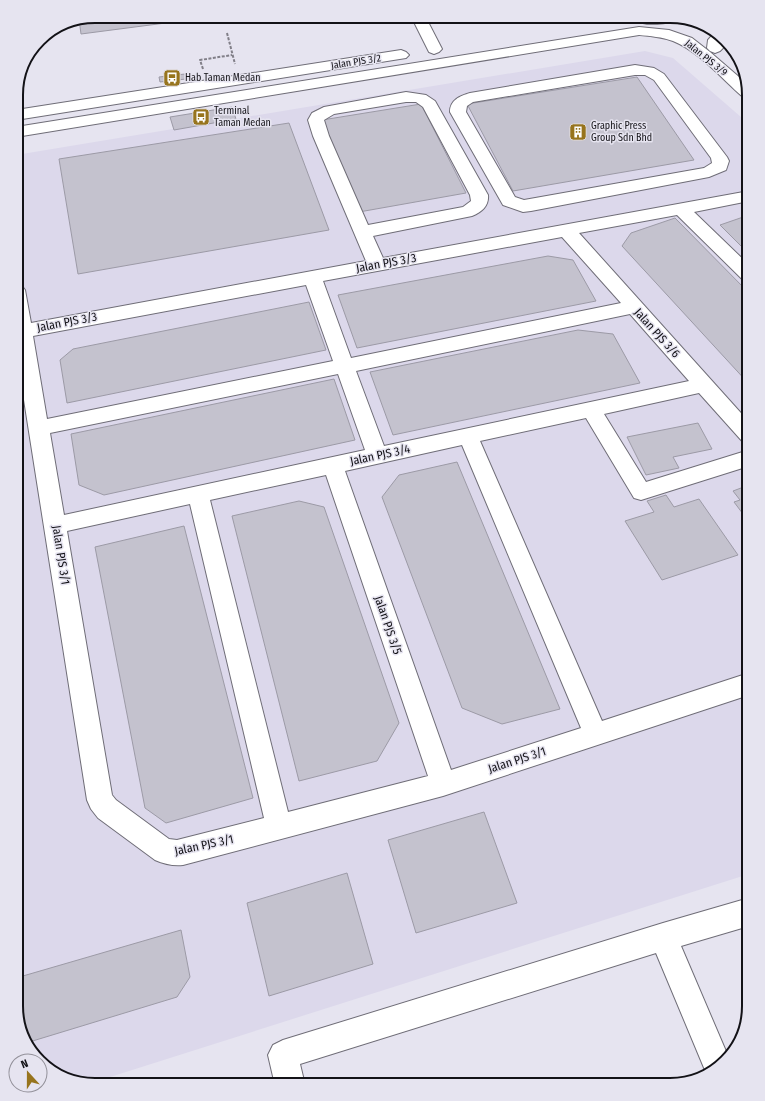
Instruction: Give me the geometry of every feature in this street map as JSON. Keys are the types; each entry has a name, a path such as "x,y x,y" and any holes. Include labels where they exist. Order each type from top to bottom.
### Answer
{"street":[{"path":"421,23 434,49"},
{"path":"662,23 667,24 687,36"},
{"name":"Jalan PJS 3/2","path":"23,131 639,31 687,36"},
{"name":"Jalan PJS 3/9","path":"687,36 717,42 731,58"},
{"name":"Jalan PJS 3/9","path":"687,36 693,46 741,87"},
{"name":"Jalan PJS 3/2","path":"23,114 449,47"},
{"path":"635,70 649,71 655,74 719,157 721,162 720,166 709,172 596,193 523,206 509,201 458,112 460,103 470,98 635,70"},
{"path":"363,232 466,212 478,205 480,200 479,195 429,104 420,98 406,97 330,110 318,116 316,120 363,232 377,265"},
{"path":"596,193 613,221"},
{"name":"Jalan PJS 3/3","path":"23,331 742,197"},
{"path":"680,208 742,269"},
{"name":"Jalan PJS 3/6","path":"566,230 704,385 741,413"},
{"path":"312,277 377,456"},
{"path":"39,428 635,307"},
{"name":"Jalan PJS 3/1","path":"23,331 56,525 98,794 103,805 158,847 170,852 184,852 443,784 742,686"},
{"name":"Jalan PJS 3/4","path":"56,525 704,385"},
{"path":"591,409 641,492 742,460"},
{"path":"468,436 596,734"},
{"name":"Jalan PJS 3/5","path":"333,465 443,784"},
{"path":"198,494 279,827"},
{"path":"289,1078 284,1055 663,937 742,914"},
{"path":"663,937 716,1061"}],"path":[{"path":"227,34 232,55"}],"shaded area":[{"path":"645,51 673,58 742,118 742,876 107,1078 81,1077 63,1071 48,1061 48,1053 40,1053 28,1034 25,1025 23,1006 23,154"}],"building":[{"path":"166,23 81,34 80,24 81,24"},
{"path":"185,74 186,79 160,82 159,77"},
{"name":"Graphic Press Group Sdn Bhd","path":"637,77 694,160 513,191 467,104"},
{"path":"421,104 466,193 359,212 322,120"},
{"path":"232,107 236,119 174,130 170,117"},
{"path":"289,123 329,230 78,274 59,159"},
{"path":"742,217 742,247 720,225"},
{"path":"675,218 742,286 742,376 622,246 631,233"},
{"path":"548,256 573,260 596,301 357,348 338,295"},
{"path":"309,302 326,350 67,403 60,360 73,349"},
{"path":"578,330 613,334 640,383 393,435 370,372"},
{"path":"334,379 355,440 104,495 79,485 71,434"},
{"path":"698,423 712,449 673,457 679,468 646,475 627,437"},
{"path":"457,462 560,709 502,724 462,708 382,497 399,475"},
{"path":"742,488 742,513 734,502 740,500 733,491"},
{"path":"666,495 674,507 699,499 738,555 662,580 625,521 654,512 647,501"},
{"path":"299,501 324,507 399,723 377,761 299,781 232,516"},
{"path":"184,526 253,798 166,823 145,808 95,547"},
{"path":"484,812 517,903 416,933 388,840"},
{"path":"347,873 373,964 269,996 247,903"},
{"path":"181,930 190,977 177,997 32,1041 25,1025 23,1006 23,976"}],"place":[{"name":"Hab Taman Medan","path":"172,78"},
{"name":"Terminal Taman Medan","path":"201,117"},
{"name":"Graphic Press Group Sdn Bhd","path":"578,132"}]}
